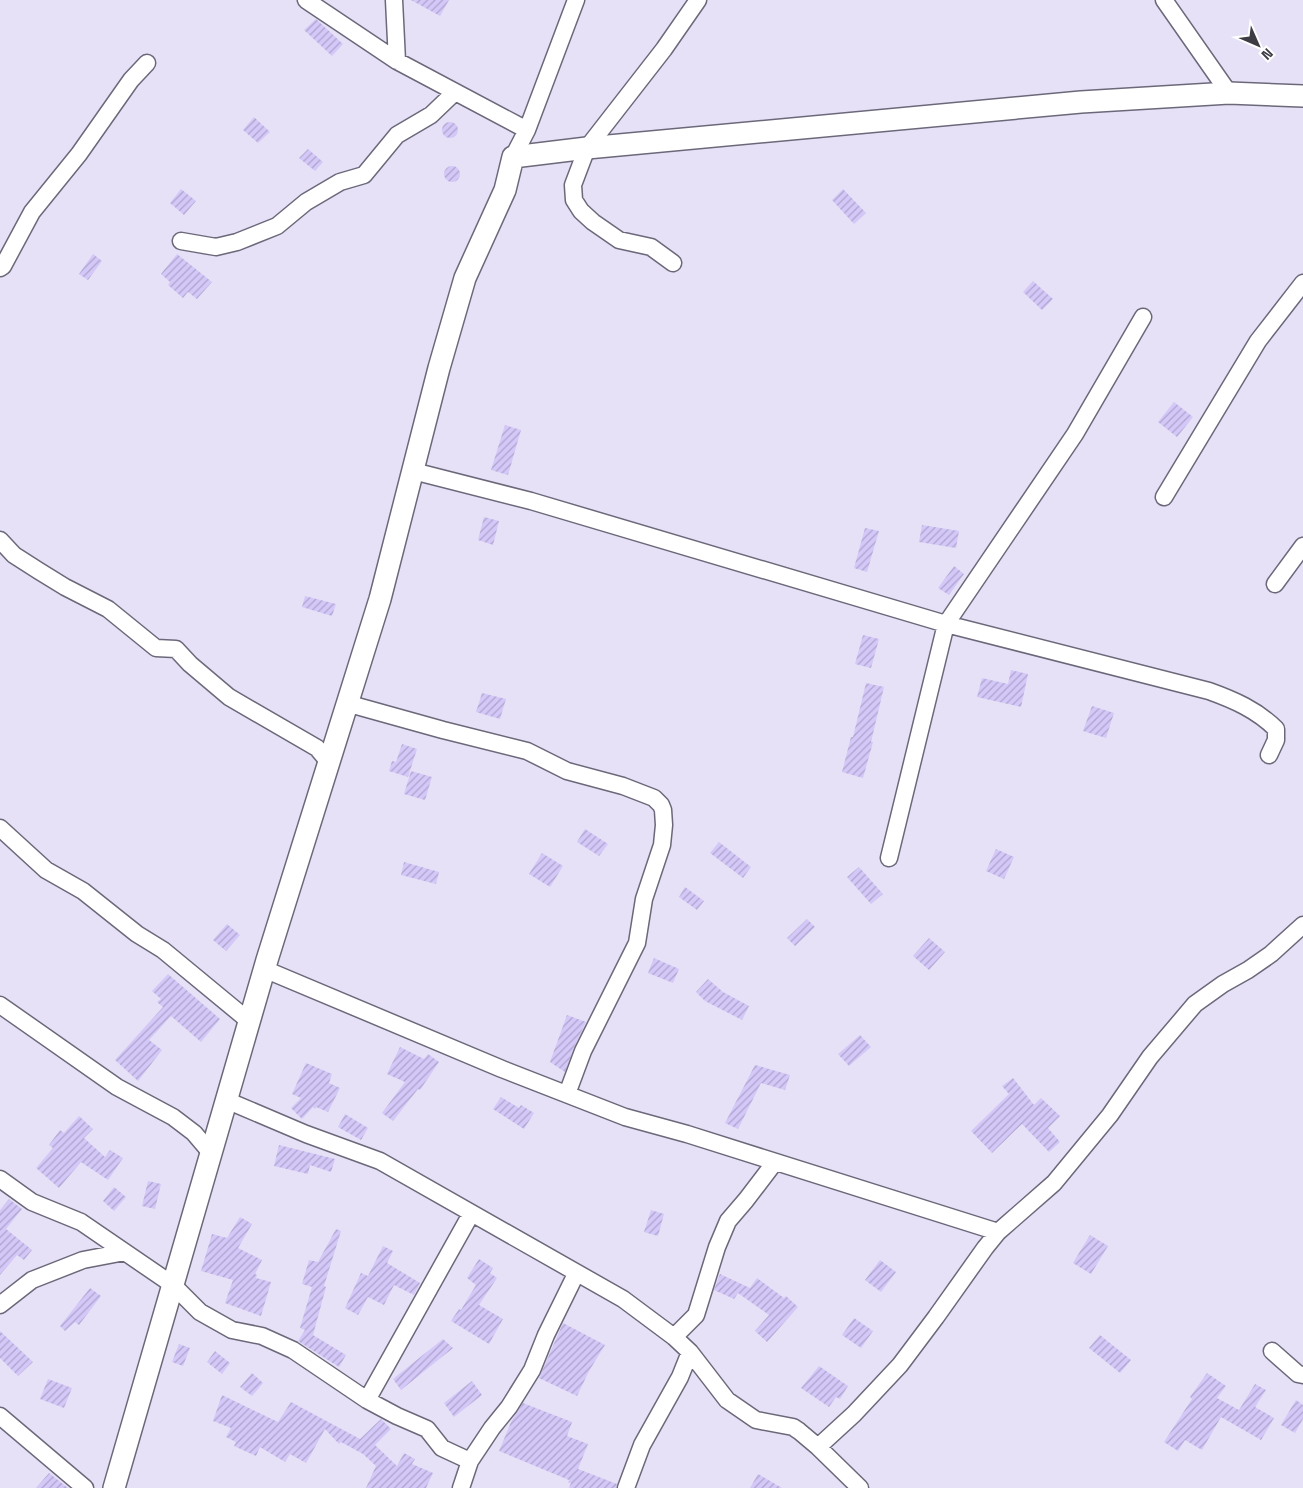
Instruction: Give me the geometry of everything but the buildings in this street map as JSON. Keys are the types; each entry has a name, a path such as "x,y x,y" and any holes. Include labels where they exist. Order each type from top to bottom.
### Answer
{"street":[{"path":"306,0 397,61 527,130"},
{"path":"394,0 397,61"},
{"path":"114,1488 264,969 346,702 380,599 465,278 505,190 513,157 527,130 576,0"},
{"path":"673,264 651,247 619,240 581,211 574,200 573,185 587,148 664,49 698,0"},
{"path":"1164,0 1229,93"},
{"path":"0,268 3,266 32,212 79,154 131,80 147,63"},
{"path":"181,241 216,247 237,242 277,226 306,202 340,182 364,174 397,135 431,115 455,92"},
{"path":"513,157 587,148 1081,102 1229,93 1303,96"},
{"path":"1164,497 1258,341 1303,283"},
{"path":"889,858 946,624 1075,434 1143,317"},
{"path":"413,471 532,502 946,624 1170,680 1233,700 1264,718 1276,729 1276,740 1269,754"},
{"path":"0,540 14,555 39,571 108,609 156,648 176,649 190,664 229,697 317,748 328,761"},
{"path":"1275,584 1303,546"},
{"path":"346,702 443,730 527,751 567,771 623,786 654,798 661,805 664,825 662,845 644,899 637,943 583,1051 567,1094"},
{"path":"0,828 46,870 83,891 137,934 163,950 249,1021"},
{"path":"818,1447 854,1414 900,1365 984,1248 998,1232 1054,1182 1110,1115 1150,1057 1195,1004 1222,984 1248,970 1271,954 1303,925"},
{"path":"264,969 625,1116 998,1232"},
{"path":"0,1006 117,1087 173,1117 194,1133 211,1153"},
{"path":"226,1100 306,1134 380,1161 622,1299 690,1352 727,1400 756,1420 793,1427 818,1447 860,1488"},
{"path":"674,1338 696,1315 717,1247 728,1221 775,1162"},
{"path":"0,1179 32,1202 81,1222 173,1285 200,1312 232,1330 262,1336 293,1350 367,1400 427,1430 442,1448 470,1461"},
{"path":"367,1400 471,1214"},
{"path":"0,1306 32,1280 83,1260 126,1252"},
{"path":"461,1488 470,1461 532,1370 546,1335 576,1274"},
{"path":"1272,1351 1298,1374 1303,1375"},
{"path":"626,1488 642,1445 658,1419 685,1366 690,1352"},
{"path":"0,1416 85,1488"}]}
